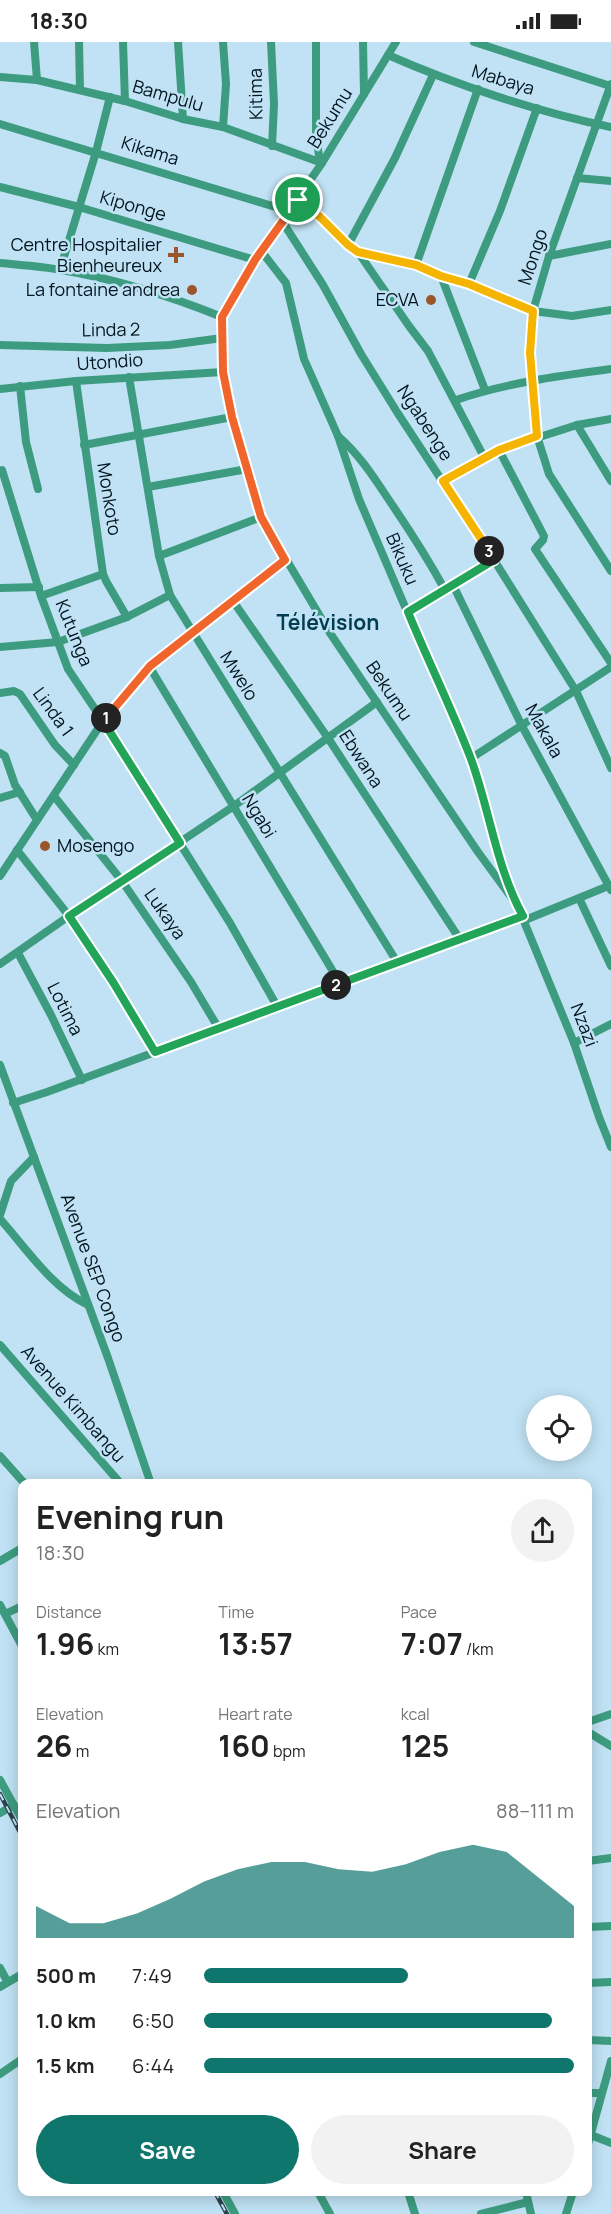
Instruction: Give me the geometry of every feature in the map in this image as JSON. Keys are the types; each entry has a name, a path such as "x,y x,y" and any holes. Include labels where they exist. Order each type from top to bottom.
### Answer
{"street":[{"path":"34,42 37,80"},
{"path":"79,42 80,90"},
{"path":"123,42 125,101"},
{"path":"178,42 183,119"},
{"path":"223,42 226,84 223,127"},
{"name":"Kitima","path":"271,42 274,104 272,146"},
{"path":"316,42 316,136 321,163"},
{"path":"363,42 364,94"},
{"name":"Bekumu","path":"396,42 298,200 255,260 222,317 223,372 232,417 261,517 330,633 478,852 514,901"},
{"path":"474,42 610,85"},
{"name":"Mabaya","path":"388,55 433,75 537,108 611,127"},
{"path":"348,245 395,158 433,75"},
{"name":"Bampulu","path":"0,77 37,80 125,101 183,119 223,127 321,163"},
{"name":"Mongo","path":"610,85 549,256 533,311 530,353 537,436 552,482 611,571"},
{"path":"416,265 478,89"},
{"path":"60,270 96,152 110,97"},
{"path":"469,284 500,210 537,108"},
{"name":"Kikama","path":"0,124 289,211"},
{"path":"577,178 611,181"},
{"name":"Kiponge","path":"0,187 78,207 255,260"},
{"path":"298,200 358,252 428,351 456,400 469,431 484,457"},
{"name":"Ngabenge","path":"282,221 323,285 361,354 576,691 611,768"},
{"path":"549,256 611,244"},
{"name":"Bikuku","path":"262,252 286,284 304,358 338,436 359,500 470,759 489,817 502,868 514,901 524,918"},
{"path":"358,252 416,265 533,311 572,316 611,310"},
{"path":"0,263 60,270 175,298 222,317"},
{"path":"441,276 485,390"},
{"name":"Linda 2","path":"0,345 107,348 170,345 222,338"},
{"path":"456,400 485,390 531,380 611,369"},
{"name":"Utondio","path":"0,389 76,381 223,372"},
{"name":"Mwelo","path":"129,377 159,556 170,595 397,962"},
{"name":"Monkoto","path":"76,381 105,581 127,617"},
{"path":"20,386 26,442 38,489"},
{"path":"84,445 232,417"},
{"path":"443,481 499,450 537,436 611,419"},
{"path":"577,425 611,481"},
{"path":"338,436 355,451 370,470 425,554 445,590"},
{"path":"470,759 576,691 611,665 535,549 544,536 499,450"},
{"path":"148,487 247,469"},
{"name":"Kutunga","path":"2,470 40,592 68,669 230,923 278,1008"},
{"path":"159,556 261,517"},
{"path":"0,876 103,721 150,666 285,560"},
{"path":"408,612 494,560"},
{"path":"0,588 40,592 104,574"},
{"name":"Makala","path":"453,585 522,726 610,886"},
{"path":"0,647 58,642 127,617 170,595"},
{"name":"Ebwana","path":"233,601 328,738 459,938"},
{"name":"Ngabi","path":"150,666 340,983"},
{"name":"Linda 1","path":"0,693 14,691 20,694 55,745 74,765"},
{"path":"0,964 234,806 377,702"},
{"path":"0,753 5,756 20,792 37,820"},
{"path":"0,798 20,792"},
{"name":"Lukaya","path":"54,796 122,881 191,982 219,1029"},
{"path":"17,850 69,916 113,982 155,1052"},
{"path":"13,1103 278,1008 459,938 524,918 610,886"},
{"path":"579,898 611,966"},
{"name":"Nzazi","path":"524,918 574,1043 611,1147"},
{"name":"Lotima","path":"18,953 82,1080"},
{"path":"574,1043 611,1024"},
{"name":"Avenue SEP Congo","path":"0,1065 108,1358 149,1479"},
{"path":"34,1156 11,1181 0,1217 50,1276 88,1305"},
{"name":"Avenue Kimbangu","path":"0,1345 115,1479"},
{"path":"0,1456 21,1479"},
{"path":"0,1561 18,1550"},
{"path":"0,1605 18,1638"},
{"path":"5,1614 18,1608"},
{"path":"592,1721 611,1714"},
{"path":"592,1734 611,1746"},
{"path":"0,1780 18,1812"},
{"path":"0,1813 14,1805"},
{"path":"592,1860 611,1857"},
{"path":"592,1927 611,1926"},
{"path":"0,1968 4,1984 18,1976"},
{"path":"592,1983 611,1982"},
{"path":"592,2040 611,2041"},
{"path":"592,2128 611,2061"},
{"path":"0,2074 18,2062"},
{"path":"592,2093 601,2093"},
{"path":"592,2140 611,2144"},
{"path":"225,2196 235,2214"},
{"path":"320,2196 330,2214"},
{"path":"409,2196 416,2214"},
{"path":"527,2196 531,2214"},
{"path":"567,2214 572,2196"},
{"path":"481,2214 528,2202"}],"railway":[{"path":"0,1794 18,1828"},
{"path":"217,2196 227,2214"}],"place":[{"name":"Centre Hospitalier Bienheureux","path":"176,255"},
{"name":"La fontaine andrea","path":"192,290"},
{"name":"ECVA","path":"431,300"},
{"name":"Mosengo","path":"45,846"}],"district":[{"name":"Télévision","path":"328,623"}],"route":[{"path":"298,200 358,252 416,265 533,311 530,353 537,436 484,457 443,481 494,560 408,612 470,759 489,817 502,868 514,901 523,916 155,1052 113,982 69,916 180,843 103,721 150,666 285,560 261,517 232,417 223,372 222,317 255,260 298,200"}]}
